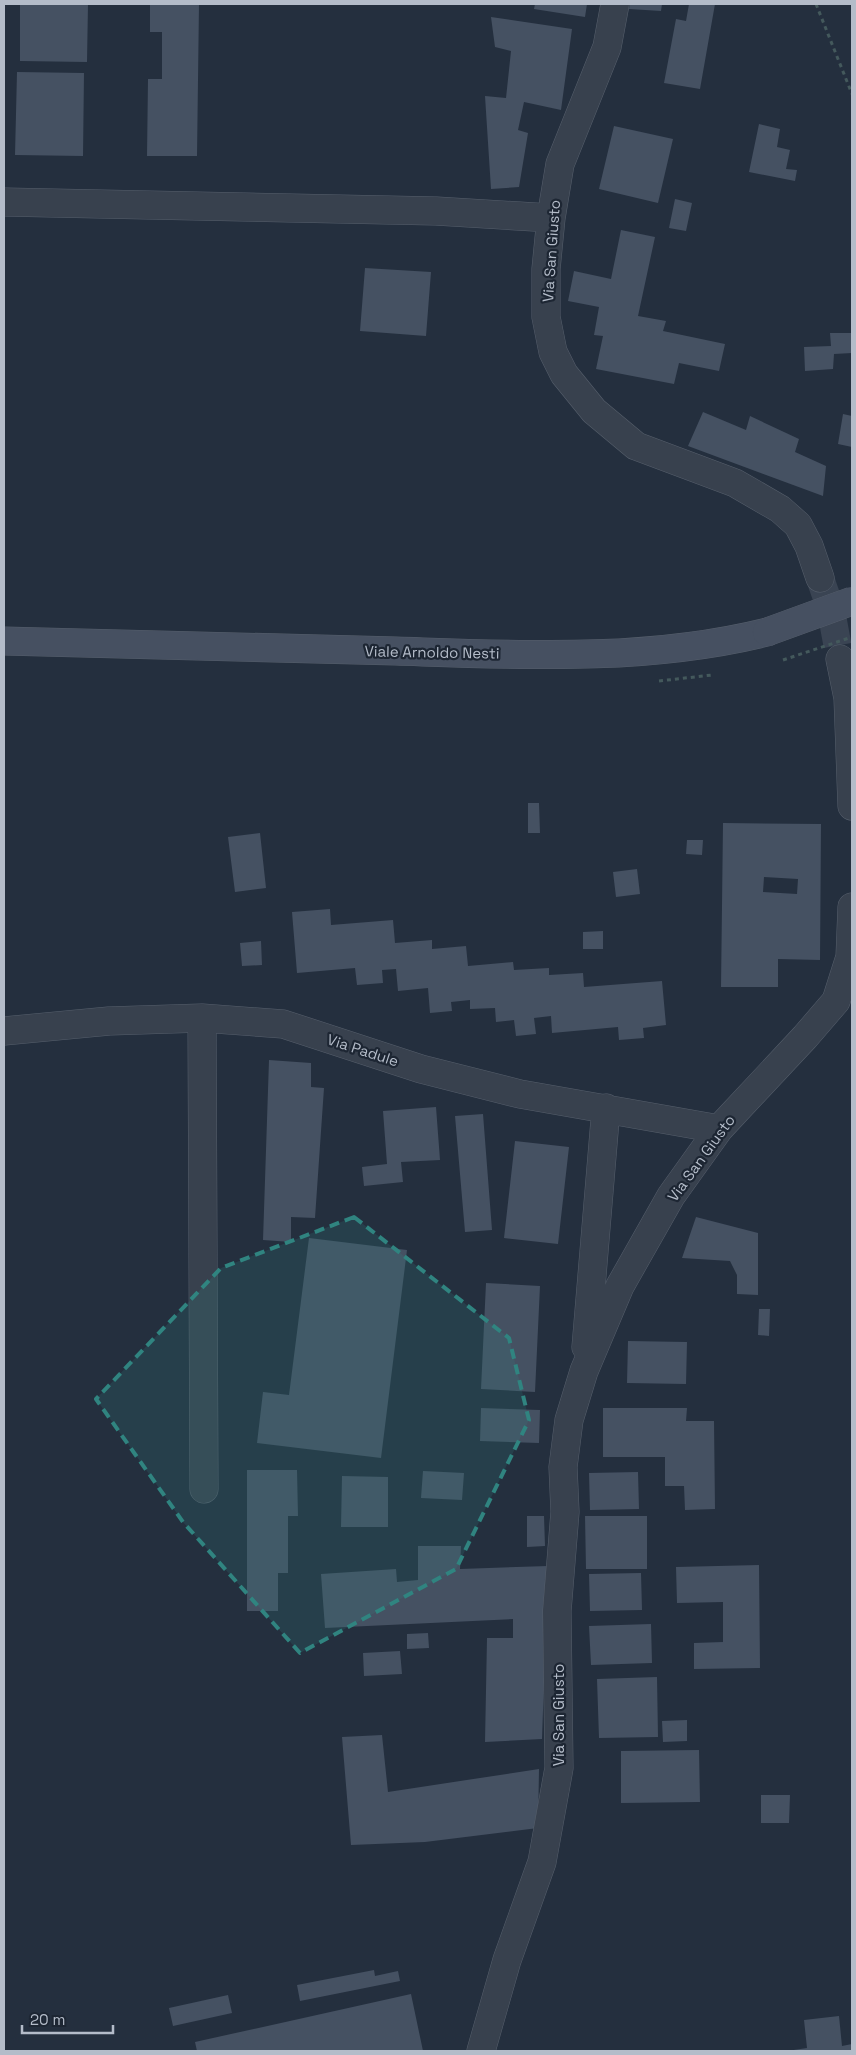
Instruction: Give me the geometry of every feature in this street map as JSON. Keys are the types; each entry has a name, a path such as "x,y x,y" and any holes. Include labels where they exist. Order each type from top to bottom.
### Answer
{"street":[{"name":"Via San Giusto","path":"615,4 607,47 560,164 551,218 546,269 546,317 553,352 564,374 594,411 636,446 735,484 780,509 798,525 809,546 820,578"},
{"path":"4,202 436,211 551,218"},
{"name":"Viale Arnoldo Nesti","path":"4,641 515,654 672,650 727,642 767,632 852,602"},
{"path":"846,648 852,806"},
{"name":"Via San Giusto","path":"481,2051 507,1960 542,1862 559,1768 557,1611 566,1512 563,1467 568,1420 584,1371 620,1286 671,1196 719,1128 805,1037 836,1001 850,957 852,907"},
{"path":"202,1018 204,1489"},
{"name":"Via Padule","path":"4,1031 109,1020 202,1018 283,1024 421,1069 520,1094 719,1128"},
{"name":"Via San Giusto","path":"584,1371 606,1108"}],"path":[{"path":"816,4 852,94"},
{"path":"783,660 846,648"}],"highlighted area":[{"path":"354,1217 509,1338 529,1420 456,1569 300,1653 183,1522 96,1399 221,1268"}],"building":[{"path":"20,4 88,4 87,62 20,61"},
{"path":"150,4 199,4 197,156 147,156 148,79 162,79 162,32 150,32"},
{"path":"535,4 587,4 585,17 534,9"},
{"path":"630,4 662,4 661,11 629,9"},
{"path":"689,4 715,4 700,89 664,83 676,19 686,21"},
{"path":"491,17 572,29 561,110 524,102 518,130 528,133 519,187 491,189 485,96 506,98 511,51 495,47"},
{"path":"17,72 84,73 83,156 15,155"},
{"path":"759,124 780,129 777,147 790,150 786,169 797,170 795,181 749,172"},
{"path":"614,126 673,139 658,203 599,189"},
{"path":"675,199 692,203 686,231 669,228"},
{"path":"621,230 655,237 638,316 666,321 663,331 725,344 719,371 679,363 674,384 596,369 603,336 594,335 599,307 568,301 574,271 611,279"},
{"path":"365,268 431,272 426,336 360,331"},
{"path":"830,333 852,333 852,353 834,354 833,369 805,371 804,347 831,346"},
{"path":"703,412 746,430 750,416 799,439 795,452 826,466 823,496 688,446"},
{"path":"843,414 852,416 852,447 838,444"},
{"path":"528,803 539,803 540,833 528,833"},
{"path":"723,823 821,824 820,960 778,959 778,987 721,987","holes":["764,877 798,879 797,894 763,892"]},
{"path":"260,833 266,888 235,892 228,837"},
{"path":"687,840 703,840 702,855 686,854"},
{"path":"637,869 640,894 616,897 613,872"},
{"path":"330,909 331,925 393,920 395,943 432,940 432,949 466,946 468,966 513,962 514,970 549,968 549,975 583,973 584,987 662,981 666,1025 643,1028 644,1038 619,1040 618,1027 552,1033 551,1016 534,1018 536,1034 516,1036 514,1020 496,1022 495,1008 470,1009 470,1000 451,1002 452,1011 430,1013 428,988 398,991 396,969 382,970 383,983 357,985 355,968 297,973 292,912"},
{"path":"603,931 603,949 583,949 583,932"},
{"path":"261,941 262,965 242,966 240,943"},
{"path":"269,1060 311,1063 311,1087 324,1088 315,1218 291,1217 291,1242 263,1240"},
{"path":"436,1107 440,1160 401,1162 403,1182 364,1186 362,1167 387,1164 383,1111"},
{"path":"483,1114 492,1230 465,1232 455,1116"},
{"path":"515,1141 569,1147 558,1244 504,1238"},
{"path":"696,1217 758,1233 758,1295 737,1294 737,1275 730,1261 682,1258"},
{"path":"309,1238 407,1250 381,1458 257,1443 263,1392 289,1395"},
{"path":"486,1283 540,1286 535,1392 481,1389"},
{"path":"759,1309 770,1309 769,1336 758,1335"},
{"path":"628,1341 687,1342 686,1384 627,1383"},
{"path":"481,1408 540,1410 539,1443 480,1441"},
{"path":"603,1408 687,1408 686,1421 714,1421 715,1509 685,1510 684,1486 665,1486 665,1457 603,1457"},
{"path":"247,1470 297,1470 298,1516 288,1516 288,1573 278,1573 278,1611 247,1611"},
{"path":"423,1471 464,1473 462,1500 421,1498"},
{"path":"638,1472 639,1509 590,1510 589,1473"},
{"path":"342,1476 388,1477 388,1527 341,1527"},
{"path":"527,1516 544,1516 545,1546 527,1547"},
{"path":"585,1516 647,1516 647,1569 586,1569"},
{"path":"418,1546 461,1546 460,1569 548,1566 542,1739 485,1742 487,1638 513,1638 513,1619 325,1628 321,1574 396,1569 397,1582 418,1580"},
{"path":"759,1565 760,1668 694,1669 694,1643 723,1642 723,1602 677,1603 676,1567"},
{"path":"641,1573 642,1610 590,1611 589,1574"},
{"path":"651,1624 652,1663 591,1665 589,1626"},
{"path":"428,1633 429,1648 407,1649 407,1634"},
{"path":"400,1651 402,1674 364,1676 363,1653"},
{"path":"657,1677 658,1737 599,1738 597,1679"},
{"path":"687,1720 687,1741 663,1742 662,1721"},
{"path":"382,1735 388,1792 539,1769 538,1828 425,1842 351,1845 342,1737"},
{"path":"699,1750 700,1802 621,1803 621,1751"},
{"path":"761,1795 790,1795 789,1823 761,1823"},
{"path":"374,1970 375,1976 398,1971 400,1981 300,2001 297,1985"},
{"path":"411,1994 423,2051 197,2051 195,2042"},
{"path":"228,1995 232,2013 173,2026 169,2008"},
{"path":"839,2016 842,2046 852,2044 852,2051 787,2051 807,2048 804,2020"}],"tunnel":[{"path":"820,578 831,610 840,659"}]}
